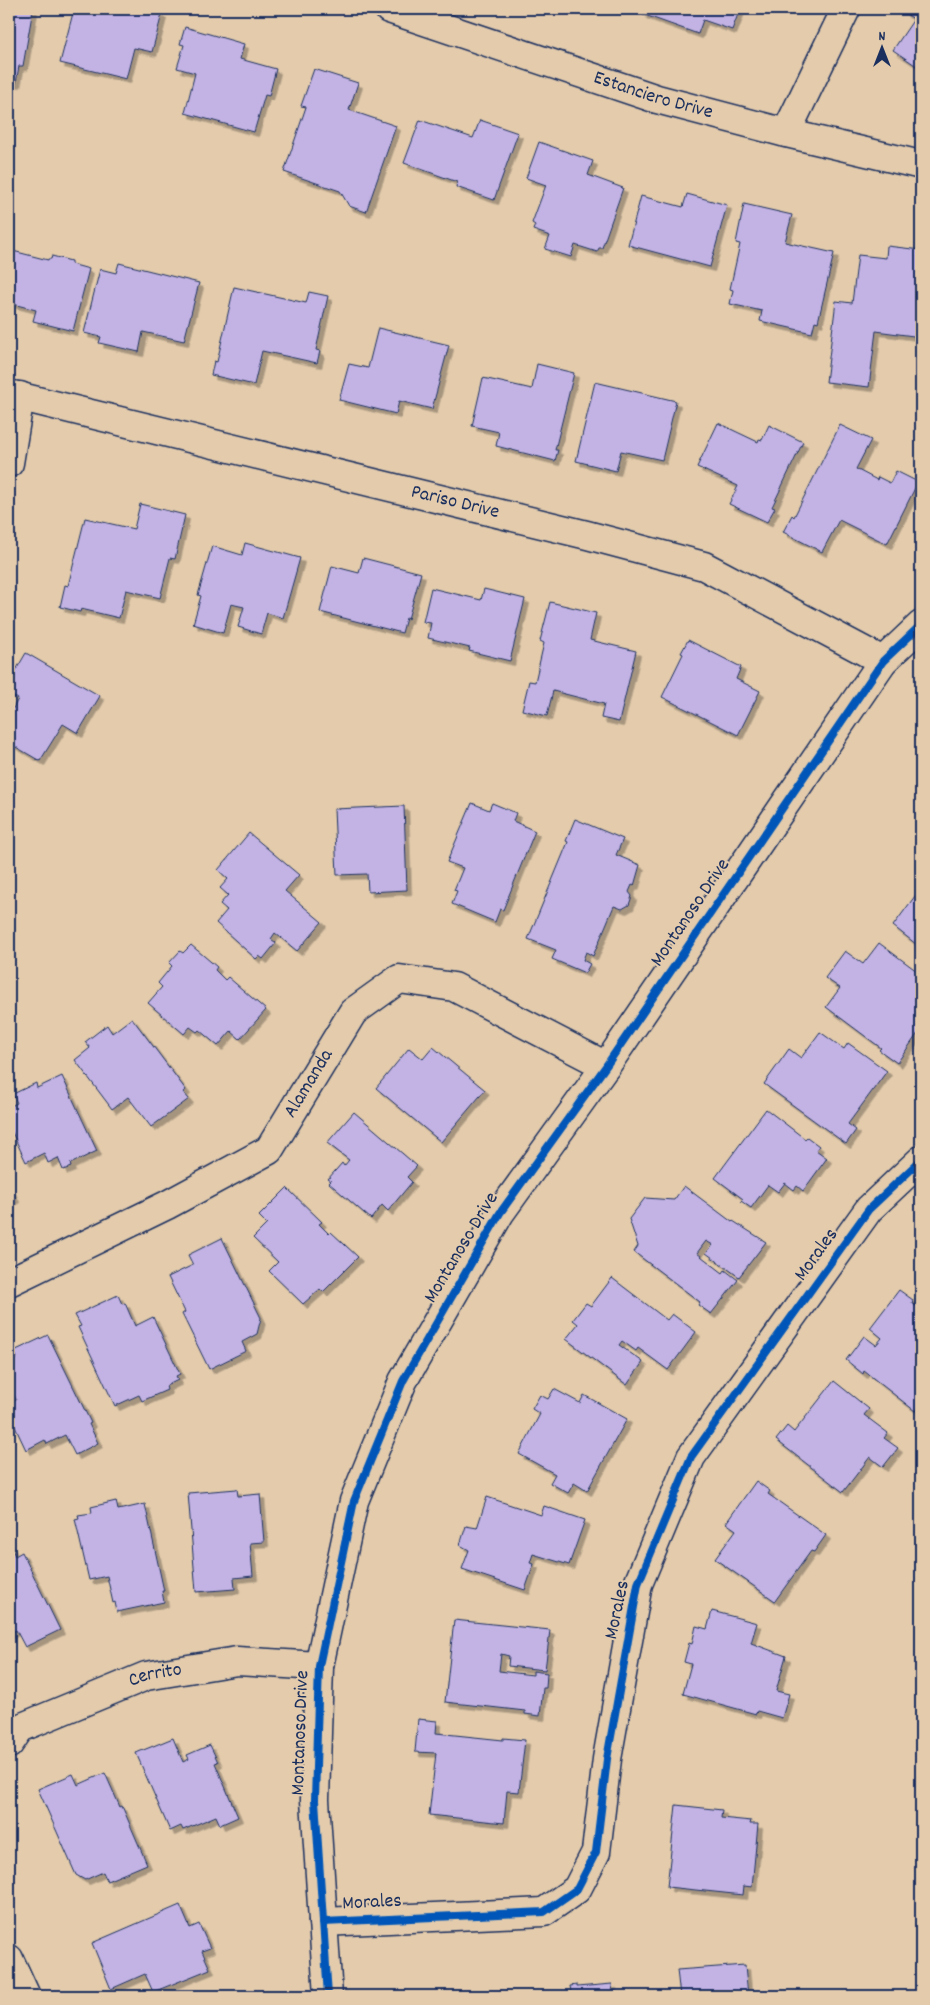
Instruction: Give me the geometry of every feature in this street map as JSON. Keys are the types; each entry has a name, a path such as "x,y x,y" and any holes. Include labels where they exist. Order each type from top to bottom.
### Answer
{"street":[{"name":"Estanciero Drive","path":"389,9 657,99 786,133 921,165"},
{"path":"786,133 846,9"},
{"path":"9,463 14,395"},
{"name":"Pariso Drive","path":"14,395 587,535 704,566 883,661"},
{"name":"Montanoso Drive","path":"328,1996 315,1800 319,1666 354,1501 404,1381 500,1213 606,1066 883,661 921,625"},
{"name":"Alamanda","path":"9,1282 168,1205 268,1150 353,1012 399,978 454,987 606,1066"},
{"name":"Morales","path":"323,1922 544,1912 577,1890 596,1852 607,1759 638,1584 691,1458 869,1210 921,1160"},
{"name":"Cerrito","path":"9,1744 20,1728 146,1676 237,1661 319,1666"},
{"path":"9,1959 26,1996"}],"building":[{"path":"9,9 33,9 23,66 19,66 16,83 9,82"},
{"path":"74,9 104,9 119,12 120,9 139,9 162,14 152,52 134,48 126,79 60,63"},
{"path":"644,9 740,9 732,30 703,20 698,34 642,14"},
{"path":"905,9 921,9 921,69 893,50 914,19 903,12"},
{"path":"185,27 244,44 240,59 276,69 269,96 265,95 254,132 185,113 195,73 177,68 184,45 180,44"},
{"path":"314,69 358,83 349,110 396,126 366,212 349,206 340,191 284,172 306,107 301,106"},
{"path":"420,120 473,138 480,120 518,133 494,200 456,187 457,182 404,163"},
{"path":"539,142 593,161 588,175 623,188 602,248 599,248 597,252 575,245 571,257 545,249 550,236 533,230 535,225 532,223 546,185 526,178"},
{"path":"687,194 727,205 710,267 628,245 641,196 683,207"},
{"path":"744,204 792,215 785,242 834,253 818,322 815,321 812,333 760,321 762,311 730,304 733,290 730,289 740,244 736,243"},
{"path":"887,246 921,250 921,337 876,331 869,387 826,382 836,301 852,303 858,255 886,258"},
{"path":"9,250 48,260 52,256 71,261 71,264 89,269 73,331 33,321 36,310 9,303"},
{"path":"119,263 199,283 184,341 143,332 139,352 99,343 101,337 84,333 100,269 116,273"},
{"path":"234,287 306,303 309,292 328,296 316,350 320,351 317,363 262,351 254,385 211,375 214,361 217,362"},
{"path":"378,328 449,345 432,409 399,401 396,414 339,400 349,364 368,368"},
{"path":"537,364 574,373 555,450 558,450 555,461 496,446 499,432 472,426 483,378 532,389"},
{"path":"595,382 676,401 662,460 621,451 616,471 576,461"},
{"path":"718,423 758,442 759,439 762,440 769,425 803,442 772,507 775,508 767,522 729,504 738,486 697,467"},
{"path":"840,425 871,440 856,469 877,480 878,477 890,483 896,471 918,482 887,544 839,520 822,552 783,532 792,515 794,517"},
{"path":"140,504 185,515 175,559 170,558 160,598 126,590 119,618 81,609 80,612 60,607 65,585 68,586 85,518 134,529"},
{"path":"245,543 300,558 283,618 267,613 261,634 238,627 244,607 231,604 223,633 193,624 201,596 198,595 212,546 242,555"},
{"path":"363,558 421,573 402,633 320,612 332,566 359,573"},
{"path":"431,588 481,600 484,589 525,599 510,661 469,651 470,648 428,638 431,623 423,622"},
{"path":"550,602 596,613 590,640 636,651 619,722 601,718 604,704 553,691 547,716 522,710 529,681 535,682 544,643 540,641"},
{"path":"688,640 741,667 736,679 760,691 738,735 662,697"},
{"path":"26,653 100,696 78,733 63,724 40,761 9,743 9,716 18,699 9,694 9,682"},
{"path":"472,803 489,810 492,803 516,813 513,821 535,831 503,910 500,909 495,922 452,904 457,891 454,890 463,868 447,862"},
{"path":"404,806 407,890 368,892 367,874 337,875 334,809"},
{"path":"575,819 623,839 616,855 640,865 634,886 632,885 629,892 632,896 629,905 622,909 614,906 593,956 586,952 583,960 590,964 585,973 552,959 556,950 528,939 568,842 566,841"},
{"path":"249,833 299,875 285,891 322,922 297,951 275,933 271,939 276,943 263,959 259,956 256,959 216,923 227,910 220,904 228,895 220,888 228,879 218,870"},
{"path":"921,888 921,948 893,926"},
{"path":"879,943 921,974 921,1008 917,1014 921,1017 921,1029 897,1063 879,1050 881,1048 826,1007 840,988 825,978 845,951 863,964"},
{"path":"191,945 217,967 215,970 225,980 228,977 266,1010 240,1039 231,1031 218,1046 199,1030 197,1032 190,1027 184,1034 148,1003 162,987 158,983 172,966 169,963 180,951 183,953"},
{"path":"132,1018 186,1090 183,1092 189,1099 151,1127 128,1097 112,1109 75,1060 90,1048 85,1042 107,1025 112,1033"},
{"path":"820,1032 844,1049 848,1043 887,1071 848,1124 856,1130 846,1144 764,1084 789,1049 801,1058"},
{"path":"433,1047 485,1090 441,1142 376,1088 409,1048 423,1059"},
{"path":"62,1076 97,1151 70,1164 71,1167 63,1170 58,1158 48,1163 44,1153 26,1162 9,1126 9,1107 17,1103 13,1094 36,1083 37,1088"},
{"path":"766,1109 805,1139 807,1137 819,1146 816,1150 827,1158 803,1191 797,1186 794,1190 785,1183 778,1192 768,1185 751,1208 741,1201 743,1199 715,1178"},
{"path":"354,1112 417,1166 407,1177 412,1182 388,1211 382,1205 371,1219 329,1183 331,1181 328,1179 342,1163 344,1166 349,1160 327,1143"},
{"path":"9,1185 15,1198 9,1202"},
{"path":"684,1186 732,1222 766,1242 739,1277 706,1253 713,1245 706,1241 697,1253 723,1273 725,1270 738,1280 711,1314 698,1305 700,1302 634,1252 638,1246 629,1219 645,1198 674,1200"},
{"path":"287,1188 322,1222 319,1224 329,1234 331,1232 358,1257 323,1292 320,1289 303,1304 269,1271 278,1262 253,1238 267,1224 259,1216"},
{"path":"222,1238 261,1318 257,1334 242,1342 246,1351 209,1369 182,1314 185,1312 168,1277 193,1265 188,1255"},
{"path":"612,1278 667,1320 672,1314 696,1332 668,1370 638,1348 636,1351 622,1341 619,1345 643,1362 627,1385 566,1339 578,1324 573,1320 586,1303 591,1306"},
{"path":"899,1290 913,1300 912,1303 921,1310 921,1403 915,1411 864,1371 863,1374 846,1360 864,1336 876,1345 882,1338 870,1328"},
{"path":"118,1295 122,1304 125,1303 135,1326 153,1317 180,1374 176,1376 178,1380 166,1386 167,1390 142,1401 139,1395 115,1406 78,1327 81,1326 75,1315"},
{"path":"48,1335 91,1423 89,1424 98,1443 75,1455 65,1435 47,1444 45,1440 26,1450 9,1414 9,1404 16,1400 9,1384 9,1363 17,1358 14,1351"},
{"path":"834,1381 869,1409 864,1415 888,1433 884,1438 898,1448 883,1467 870,1457 843,1492 776,1440 787,1426 794,1432"},
{"path":"554,1389 580,1403 584,1395 627,1419 587,1491 574,1483 568,1493 550,1483 555,1474 519,1454 540,1414 532,1409 540,1395 548,1399"},
{"path":"756,1481 770,1491 768,1494 826,1535 814,1552 811,1551 775,1601 715,1559 736,1530 726,1523"},
{"path":"237,1489 238,1496 260,1494 264,1542 250,1543 253,1576 234,1578 235,1589 196,1592 188,1493"},
{"path":"487,1497 541,1515 544,1506 585,1520 569,1565 533,1554 530,1563 534,1564 525,1590 462,1569 469,1550 460,1545 466,1526 477,1528"},
{"path":"116,1501 118,1510 145,1504 164,1591 162,1591 164,1602 117,1612 107,1576 89,1580 75,1519 79,1518 78,1515 92,1513 91,1507"},
{"path":"9,1542 15,1556 22,1552 60,1630 25,1647 16,1630 9,1634"},
{"path":"712,1611 757,1623 751,1643 786,1656 776,1691 789,1694 782,1718 757,1711 756,1714 683,1694 691,1664 684,1662 689,1643 692,1644 696,1626 707,1629"},
{"path":"454,1620 550,1630 545,1670 508,1666 509,1656 501,1654 499,1671 533,1675 533,1671 547,1673 546,1688 543,1688 540,1716 525,1714 525,1711 445,1702"},
{"path":"418,1719 437,1721 436,1733 503,1740 503,1738 525,1740 519,1792 507,1791 504,1823 429,1815 436,1753 415,1752"},
{"path":"173,1738 183,1762 189,1759 187,1755 210,1745 218,1762 215,1763 238,1817 220,1825 216,1816 183,1830 181,1826 170,1831 136,1753"},
{"path":"105,1773 120,1807 122,1806 147,1864 107,1881 103,1872 85,1880 76,1875 38,1789 73,1774 78,1785"},
{"path":"676,1805 722,1810 721,1818 751,1821 750,1824 758,1824 752,1887 744,1886 743,1895 667,1887"},
{"path":"180,1905 190,1928 199,1924 210,1948 202,1951 210,1969 153,1992 145,1974 111,1989 92,1943"},
{"path":"745,1965 748,1996 680,1996 677,1970"},
{"path":"612,1984 613,1996 540,1996 540,1993 571,1992 570,1986"},
{"path":"482,1992 483,1996 464,1996 464,1994"}],"cycle path":[{"path":"328,1996 315,1800 319,1666 354,1501 403,1381 500,1213 606,1066 883,661 921,625"},
{"path":"323,1922 544,1912 577,1889 596,1852 607,1759 638,1584 691,1457 869,1209 921,1160"}]}
